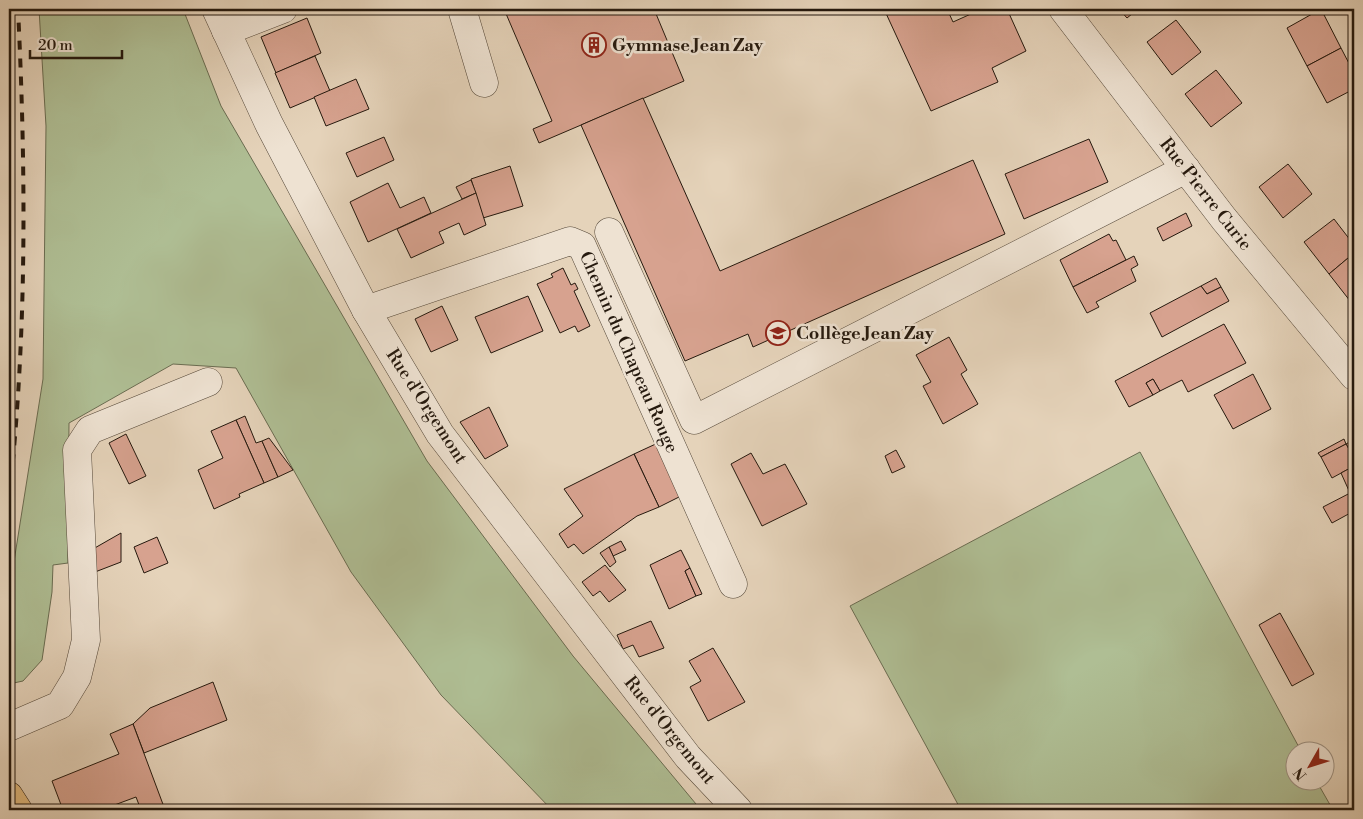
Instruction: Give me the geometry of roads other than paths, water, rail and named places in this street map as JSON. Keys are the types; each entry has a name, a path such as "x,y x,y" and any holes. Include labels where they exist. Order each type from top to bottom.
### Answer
{"main road":[{"path":"9,796 18,810"}],"street":[{"path":"221,20 283,9"},
{"path":"462,9 484,83"},
{"name":"Rue Pierre Curie","path":"1063,9 1224,218 1354,376"},
{"name":"Rue d'Orgemont","path":"221,20 268,124 366,310 440,434 688,757 738,810"},
{"path":"609,232 694,420 1186,169"},
{"name":"Chemin du Chapeau Rouge","path":"366,310 570,241 582,246 733,584"},
{"path":"9,727 60,705 77,677 86,640 77,450 90,430 208,382"}],"railway":[{"path":"9,499 15,438 22,315 23,193 18,9"}],"place":[{"name":"Gymnase Jean Zay","path":"594,45"},
{"name":"Collège Jean Zay","path":"778,333"}]}
